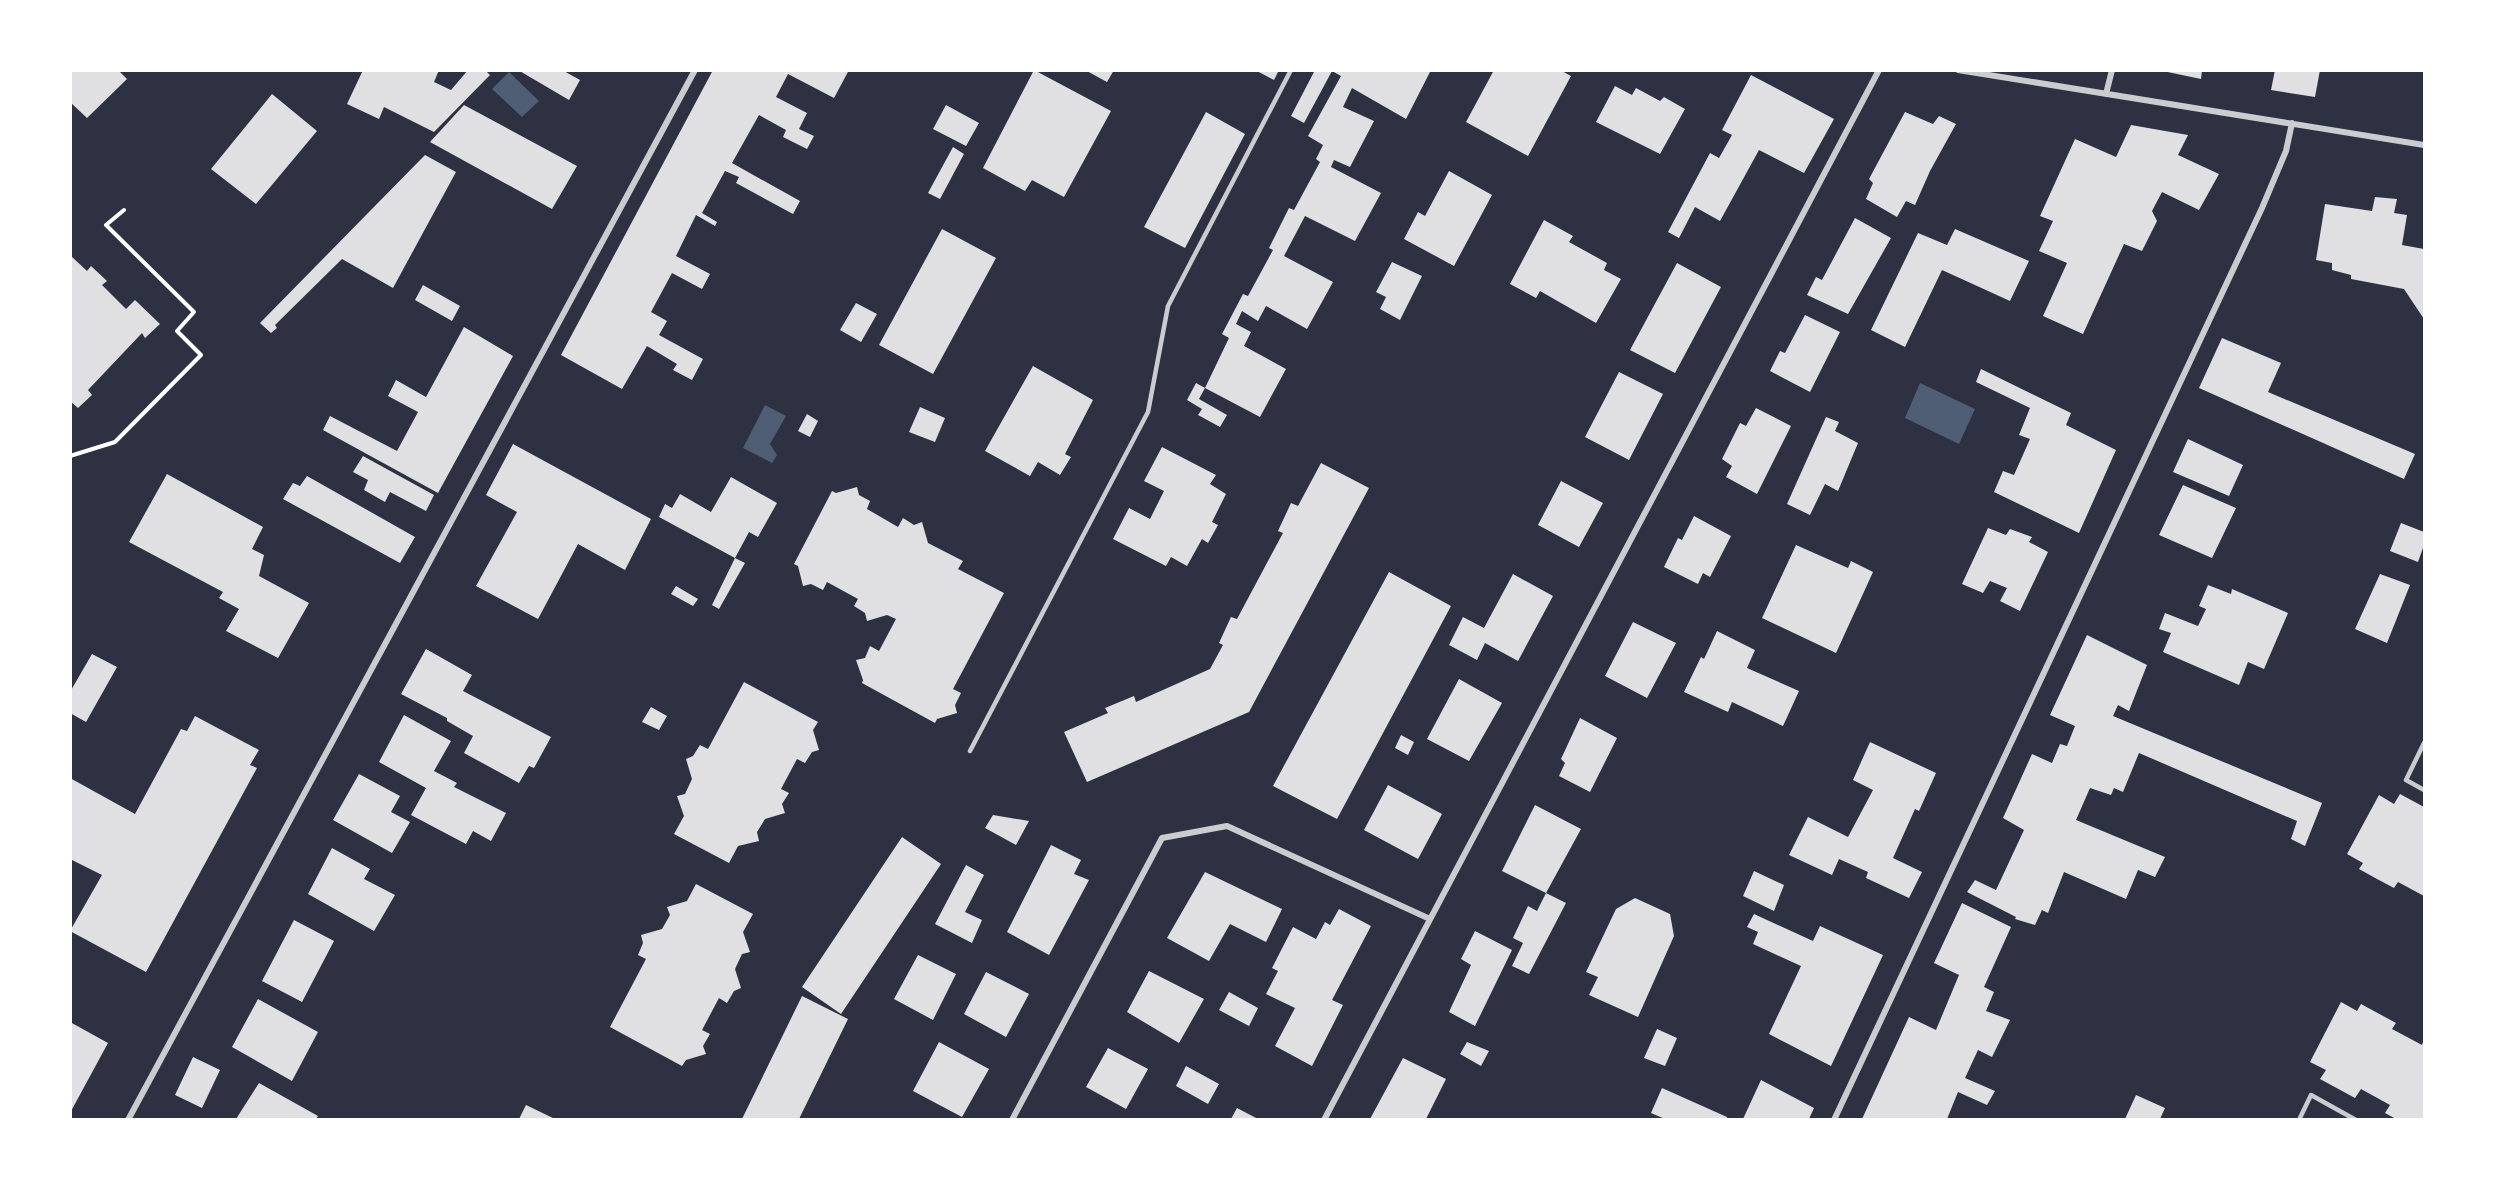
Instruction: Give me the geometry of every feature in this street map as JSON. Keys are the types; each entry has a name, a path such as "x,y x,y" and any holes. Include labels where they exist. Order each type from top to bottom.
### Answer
{"street":[{"path":"128,1119 695,70"},
{"path":"1324,1119 1879,70"},
{"path":"1958,70 2424,145"},
{"path":"2106,94 2112,70"},
{"path":"1834,1119 2262,208 2286,151 2292,123"},
{"path":"1012,1119 1162,838 1227,826 1430,919"}],"lane":[{"path":"970,751 1148,412 1168,306 1291,70"},
{"path":"2424,743 2406,780 2424,790"},
{"path":"2299,1119 2311,1095 2356,1119"}],"path":[{"path":"70,456 115,442 201,355 177,331 194,312 106,225 124,210"}],"water":[{"path":"509,72 539,101 522,117 492,89"},
{"path":"1920,383 1975,409 1959,444 1905,418"},
{"path":"765,405 786,416 770,444 777,455 772,463 743,448"}],"building":[{"path":"70,70 118,70 127,79 87,118 70,102"},
{"path":"363,70 439,70 434,82 451,90 468,70 485,70 490,75 434,132 384,107 379,119 347,104"},
{"path":"518,70 562,70 580,80 569,100"},
{"path":"713,70 849,70 834,98 788,74 776,97 807,113 799,129 814,136 807,149 783,137 786,130 759,115 732,163 800,201 793,214 736,183 739,177 725,171 702,213 717,222 715,226 696,215 676,256 710,274 702,289 672,273 651,312 667,321 659,335 703,359 692,380 673,370 677,364 647,346 622,389 561,355"},
{"path":"1034,70 1111,111 1064,197 1032,180 1025,191 983,168"},
{"path":"1085,70 1114,70 1107,82"},
{"path":"1255,70 1279,70 1274,80"},
{"path":"1315,70 1431,70 1406,119 1352,88 1343,107 1374,121 1350,167 1334,160 1331,167 1381,193 1355,241 1305,216 1284,256 1333,282 1307,329 1266,306 1258,321 1242,311 1236,324 1251,332 1244,346 1286,369 1260,417 1205,388 1229,338 1222,334 1243,294 1248,296 1273,250 1269,248 1289,208 1294,210 1320,162 1316,159 1323,145 1308,136 1341,76 1332,71 1304,123 1291,116"},
{"path":"1494,70 1560,70 1571,76 1528,156 1466,122"},
{"path":"2158,70 2202,70 2201,79"},
{"path":"2275,70 2320,70 2315,97 2271,90"},
{"path":"1751,75 1834,119 1804,173 1759,150 1720,221 1695,207 1679,238 1668,232 1710,153 1719,158 1732,135 1722,130"},
{"path":"1615,86 1632,95 1636,88 1660,101 1664,97 1685,109 1660,154 1596,122"},
{"path":"272,94 317,131 256,204 211,169"},
{"path":"464,105 577,166 552,209 430,142"},
{"path":"946,105 979,123 966,146 933,129"},
{"path":"1206,112 1245,134 1185,248 1144,227"},
{"path":"1905,112 1933,124 1939,116 1956,124 1930,171 1915,205 1906,201 1897,217 1866,199 1873,183 1869,179"},
{"path":"2131,125 2188,135 2178,155 2219,174 2199,210 2162,192 2152,211 2157,221 2142,251 2124,244 2083,334 2043,316 2067,263 2039,251 2053,221 2040,216 2075,139 2116,157"},
{"path":"953,147 964,154 940,199 928,193"},
{"path":"425,155 456,172 393,288 342,259 275,325 277,328 271,333 260,323"},
{"path":"1449,171 1492,195 1454,266 1404,239 1418,212 1425,216"},
{"path":"2375,197 2397,199 2394,213 2407,215 2402,245 2424,249 2424,319 2404,289 2351,279 2351,275 2332,270 2332,263 2316,260 2325,204 2372,211"},
{"path":"1855,218 1891,238 1848,314 1807,295 1816,277 1822,280"},
{"path":"1544,220 1573,236 1569,242 1607,263 1604,270 1621,279 1596,323 1540,291 1536,298 1510,284"},
{"path":"942,229 996,258 933,374 879,345"},
{"path":"1955,229 2029,261 2010,301 1942,270 1905,347 1871,330 1918,233 1947,245"},
{"path":"70,255 87,271 91,266 107,281 102,285 126,309 135,300 160,324 145,338 142,333 88,390 92,395 78,408 70,401"},
{"path":"1392,262 1422,276 1400,320 1380,309 1386,297 1376,292"},
{"path":"1677,263 1721,287 1675,373 1630,350"},
{"path":"423,285 460,306 452,321 415,300"},
{"path":"856,303 877,314 861,342 840,330"},
{"path":"1805,315 1840,332 1810,392 1770,371 1780,351 1785,353"},
{"path":"464,327 513,356 438,493 323,430 330,416 397,451 418,412 388,396 396,380 426,397"},
{"path":"2222,338 2281,363 2268,392 2415,454 2404,479 2199,388"},
{"path":"1033,366 1093,400 1065,454 1071,457 1060,475 1038,462 1030,476 985,451"},
{"path":"1981,369 2071,413 2066,425 2116,450 2079,533 1994,492 2003,471 2014,475 2030,439 2019,435 2030,408 1976,382"},
{"path":"1619,372 1663,394 1629,460 1585,437"},
{"path":"1196,383 1205,388 1199,399 1227,415 1220,427 1198,415 1202,409 1187,400"},
{"path":"920,407 945,418 935,442 909,432"},
{"path":"1756,408 1791,426 1757,494 1726,477 1732,466 1722,459 1740,423 1746,426"},
{"path":"807,414 818,421 810,437 798,431"},
{"path":"1826,417 1839,422 1835,431 1858,443 1838,491 1825,484 1810,515 1787,504"},
{"path":"2188,439 2243,465 2229,496 2173,472"},
{"path":"513,444 651,519 625,570 578,544 538,619 476,586 517,512 486,495"},
{"path":"1162,447 1216,475 1210,484 1226,494 1212,522 1218,525 1208,543 1202,539 1187,566 1171,557 1166,566 1113,539 1129,508 1150,519 1164,491 1144,481"},
{"path":"363,456 434,495 426,511 390,492 385,502 364,490 368,480 353,472"},
{"path":"1321,463 1369,488 1249,712 1087,782 1064,732 1108,713 1105,708 1134,696 1136,702 1210,669 1223,645 1219,643 1231,617 1237,619 1283,533 1278,531 1291,503 1298,506"},
{"path":"167,474 263,527 252,549 264,555 259,576 309,603 278,658 226,631 239,609 219,598 223,592 129,542"},
{"path":"307,476 415,537 400,563 283,499 293,483 300,486"},
{"path":"731,477 777,503 758,537 749,532 735,558 659,517 665,504 672,508 680,494 711,512"},
{"path":"1561,481 1603,503 1579,547 1538,525"},
{"path":"2183,485 2236,508 2212,558 2159,535"},
{"path":"857,487 859,495 870,501 867,509 898,527 903,518 914,525 922,522 928,543 963,561 958,569 1004,593 953,689 961,693 955,705 957,713 937,719 935,723 862,683 856,660 865,658 870,646 879,651 896,619 887,615 867,621 865,613 854,606 858,599 827,582 823,590 811,584 803,586 798,566 794,564 832,491 836,493"},
{"path":"1694,516 1731,536 1710,577 1703,573 1698,584 1664,567 1678,538 1682,540"},
{"path":"2401,523 2424,532 2424,545 2418,562 2390,551"},
{"path":"1988,528 2006,535 2010,529 2032,537 2029,542 2048,552 2020,611 2000,601 2007,588 1990,581 1983,593 1962,584"},
{"path":"1796,545 1848,568 1851,561 1873,572 1836,653 1762,618"},
{"path":"735,558 745,563 719,609 712,605"},
{"path":"1389,572 1451,606 1337,819 1273,786"},
{"path":"1513,574 1553,596 1518,661 1485,643 1477,660 1449,645 1463,617 1484,628"},
{"path":"2380,574 2410,585 2387,643 2355,629"},
{"path":"2208,585 2231,594 2232,589 2288,613 2264,669 2248,662 2239,685 2163,652 2171,633 2159,629 2165,613 2198,626 2206,609 2199,606"},
{"path":"676,586 698,599 693,606 671,594"},
{"path":"1633,622 1676,643 1647,698 1605,676"},
{"path":"1717,631 1755,650 1747,668 1799,691 1783,726 1732,702 1728,712 1684,692 1701,657 1704,659"},
{"path":"2087,635 2147,665 2129,711 2118,705 2113,716 2322,803 2305,846 2291,839 2297,821 2139,753 2123,792 2114,788 2111,795 2090,788 2076,820 2165,857 2155,877 2138,870 2126,899 2064,872 2048,913 2042,910 2035,925 2015,919 2016,917 1967,892 1975,880 1996,890 2024,830 2003,818 2032,754 2052,763 2060,744 2067,746 2075,726 2050,715"},
{"path":"426,649 472,675 463,691 551,737 534,768 529,766 519,783 464,753 473,736 447,721 447,718 401,694"},
{"path":"92,654 117,667 86,722 70,713 70,692"},
{"path":"1459,679 1502,703 1469,761 1427,739"},
{"path":"744,682 818,722 813,730 819,750 812,752 805,763 797,759 781,789 789,793 782,804 785,813 765,819 757,832 759,841 738,846 729,863 674,834 684,816 677,796 685,794 692,779 686,759 693,756 700,745 708,749"},
{"path":"651,707 667,716 659,730 642,722"},
{"path":"404,715 451,741 434,771 457,783 454,787 506,813 491,841 473,831 466,844 411,815 426,788 379,762"},
{"path":"195,716 259,750 250,765 257,768 146,972 70,931 102,875 70,859 70,778 135,814 181,729 187,731"},
{"path":"1580,718 1617,738 1590,792 1559,776 1565,763 1561,759"},
{"path":"1401,735 1414,742 1408,755 1395,748"},
{"path":"1870,742 1936,773 1919,811 1915,809 1893,858 1922,872 1909,898 1866,878 1868,872 1839,859 1832,875 1789,855 1808,817 1848,837 1873,790 1853,780"},
{"path":"359,774 400,796 391,812 410,822 392,853 333,820"},
{"path":"1388,785 1442,814 1418,859 1364,830"},
{"path":"2400,794 2424,807 2424,896 2398,882 2394,888 2377,879 2359,869 2363,863 2347,854 2379,795 2394,804"},
{"path":"1535,805 1581,829 1546,893 1502,871"},
{"path":"993,815 1029,821 1016,845 985,828"},
{"path":"902,837 941,864 841,1014 802,987"},
{"path":"1051,845 1081,860 1074,874 1089,880 1049,955 1007,932"},
{"path":"332,848 370,869 364,879 395,895 374,931 308,894"},
{"path":"966,865 984,875 965,912 982,920 972,943 935,924"},
{"path":"1754,871 1784,885 1774,911 1743,896"},
{"path":"1205,872 1282,909 1266,942 1230,924 1209,961 1167,938"},
{"path":"696,884 753,914 743,932 750,952 742,954 735,969 741,988 734,991 727,1003 719,998 702,1030 710,1034 703,1046 706,1054 686,1060 682,1066 610,1027 646,959 638,955 643,943 641,935 662,929 670,915 667,907 687,901"},
{"path":"1546,893 1566,903 1529,974 1512,966 1523,943 1513,938 1528,906 1537,911"},
{"path":"1635,898 1670,914 1674,936 1638,1017 1589,995 1598,977 1586,972 1616,909"},
{"path":"1962,903 2011,927 1984,987 1994,992 1986,1011 2010,1020 1992,1057 1978,1050 1965,1078 1995,1091 1987,1105 1958,1092 1947,1119 1862,1119 1909,1017 1936,1030 1959,975 1934,963"},
{"path":"1339,909 1371,926 1332,1000 1343,1005 1312,1066 1275,1046 1295,1008 1266,994 1278,971 1272,968 1293,927 1316,939 1325,922 1330,925"},
{"path":"1754,914 1813,941 1820,926 1883,955 1831,1066 1769,1034 1801,966 1753,944 1758,932 1747,927"},
{"path":"294,920 334,941 302,1002 262,981"},
{"path":"1475,931 1512,950 1475,1026 1449,1012 1471,965 1461,959"},
{"path":"918,955 956,974 933,1020 894,999"},
{"path":"1149,971 1204,999 1179,1043 1127,1012"},
{"path":"986,972 1029,994 1006,1037 964,1014"},
{"path":"1229,992 1258,1008 1249,1026 1219,1010"},
{"path":"802,996 848,1019 799,1119 742,1119"},
{"path":"258,999 318,1032 292,1081 232,1047"},
{"path":"2341,1002 2357,1011 2361,1004 2396,1023 2392,1029 2422,1045 2424,1039 2424,1119 2396,1119 2385,1113 2390,1105 2361,1089 2355,1098 2320,1079 2326,1070 2310,1062"},
{"path":"70,1022 108,1043 70,1113"},
{"path":"1657,1029 1677,1038 1665,1066 1644,1058"},
{"path":"939,1042 989,1069 962,1117 913,1091"},
{"path":"1467,1042 1489,1051 1481,1066 1460,1054"},
{"path":"1108,1048 1148,1069 1126,1109 1086,1087"},
{"path":"193,1057 220,1070 202,1108 175,1095"},
{"path":"1403,1058 1446,1079 1426,1119 1370,1119"},
{"path":"1186,1066 1219,1084 1208,1104 1176,1086"},
{"path":"1761,1080 1814,1108 1809,1119 1743,1119"},
{"path":"259,1083 318,1116 316,1119 236,1119"},
{"path":"1662,1088 1727,1117 1727,1119 1665,1119 1651,1113"},
{"path":"2136,1095 2165,1108 2160,1119 2125,1119"},
{"path":"526,1105 555,1119 519,1119"},
{"path":"1237,1108 1258,1119 1231,1119"}]}
